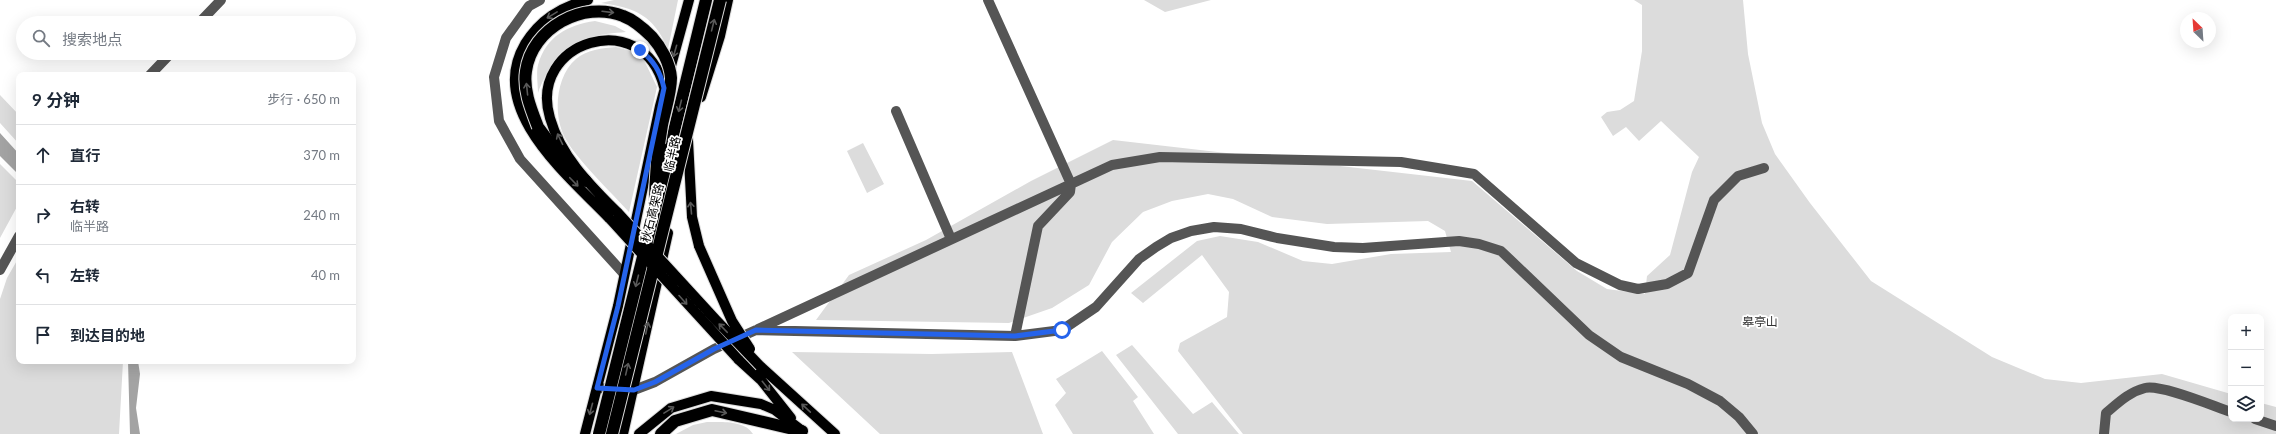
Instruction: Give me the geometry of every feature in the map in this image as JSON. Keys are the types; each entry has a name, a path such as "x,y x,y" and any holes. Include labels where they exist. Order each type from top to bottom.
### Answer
{"highway":[{"name":"秋石高架路","path":"599,434 706,0"},
{"name":"秋石高架路","path":"612,434 720,0"},
{"path":"586,181 558,154 538,127 530,106 526,72 530,56 549,30 569,18 593,11 609,12 634,21 661,47 671,77 655,170 655,207"},
{"path":"661,434 675,421 712,410 803,432"}],"main road":[{"path":"588,0 550,15 539,25 521,51 515,67 514,83 524,120 537,141 738,359 761,380 803,432"},
{"name":"临半路","path":"585,434 624,274 664,88 689,0"},
{"name":"临半路","path":"623,434 634,390 688,140 720,36 728,0"},
{"path":"664,88 660,72 651,58 640,50 610,39 592,41 566,56 556,68 549,83 547,102 550,119 566,152 586,181 618,213 760,366 834,434"},
{"path":"688,140 692,216 699,246 732,321 760,366"},
{"path":"639,434 671,408 711,396 760,404 775,410 803,432"}],"street":[{"path":"206,16 221,0"},
{"path":"540,0 529,6 506,38 494,77 499,121 520,159 624,274"},
{"path":"988,0 1071,184 1070,192 1038,226 1015,336"},
{"path":"153,72 164,60"},
{"path":"896,111 951,239"},
{"path":"597,388 634,390 655,382 714,349 1112,165 1160,157 1401,162 1474,174 1576,263 1620,285 1638,288 1667,284 1688,273 1714,200 1738,176 1764,168"},
{"path":"756,330 1015,336 1062,330 1096,307 1139,259 1171,238 1191,230 1214,226 1242,229 1277,238 1334,247 1364,248 1459,241 1480,244 1500,251 1590,335 1622,357 1688,384 1720,401 1739,417 1753,434"},
{"path":"0,270 16,241"},
{"path":"2104,434 2106,413 2122,399 2146,388 2167,389 2228,411"},
{"path":"2264,422 2276,426"}],"green space":[{"path":"614,0 678,0 668,49 656,28 642,15 624,8 601,3"},
{"path":"1144,0 1211,0 1165,12"},
{"name":"皋亭山","path":"1634,0 1743,0 1748,54 1762,123 1775,154 1810,203 1871,281 1992,357 2045,379 2081,383 2162,374 2228,393 2228,422 2264,422 2264,404 2276,407 2276,434 1243,434 1178,351 1180,343 1227,317 1229,292 1202,255 1143,303 1131,293 1197,241 1220,236 1258,242 1303,261 1332,264 1391,254 1451,252 1445,231 1428,221 1327,224 1272,217 1233,199 1208,194 1172,201 1143,212 1112,242 1089,285 1052,308 1009,323 816,320 849,275 926,240 1031,181 1113,140 1472,181 1577,271 1607,289 1645,294 1647,276 1670,255 1692,172 1699,157 1661,121 1639,141 1626,127 1613,136 1601,117 1607,112 1620,110 1634,101 1642,51 1642,5"},
{"path":"595,21 615,26 626,32 593,36 570,46 553,64 538,93 537,68 546,46 552,39 567,29 576,25"},
{"path":"616,47 631,51 644,60 657,87 629,212 594,175 569,145 564,136 558,117 558,95 564,75 569,66 585,53"},
{"path":"0,95 16,112 16,141 0,123"},
{"path":"863,143 884,184 867,193 847,151"},
{"path":"0,164 16,180 16,209 0,238"},
{"path":"16,262 16,364 123,364 119,434 0,434 0,299 7,278"},
{"path":"1132,345 1193,414 1212,402 1239,434 1178,434 1116,355"},
{"path":"1102,351 1138,397 1133,401 1154,434 1073,434 1055,405 1066,393 1056,379"},
{"path":"792,352 932,354 1012,352 1043,434 880,434"},
{"path":"707,422 739,424 749,429 753,434 676,434 693,425"}],"shaded area":[{"path":"0,133 16,151 16,172 0,156"},
{"path":"128,364 138,364 140,374 136,408 140,434 130,434"}],"route":[{"path":"640,50 651,58 660,72 664,88 618,306 597,388 634,390 655,382 714,349 756,330 1015,336 1062,330"}]}
